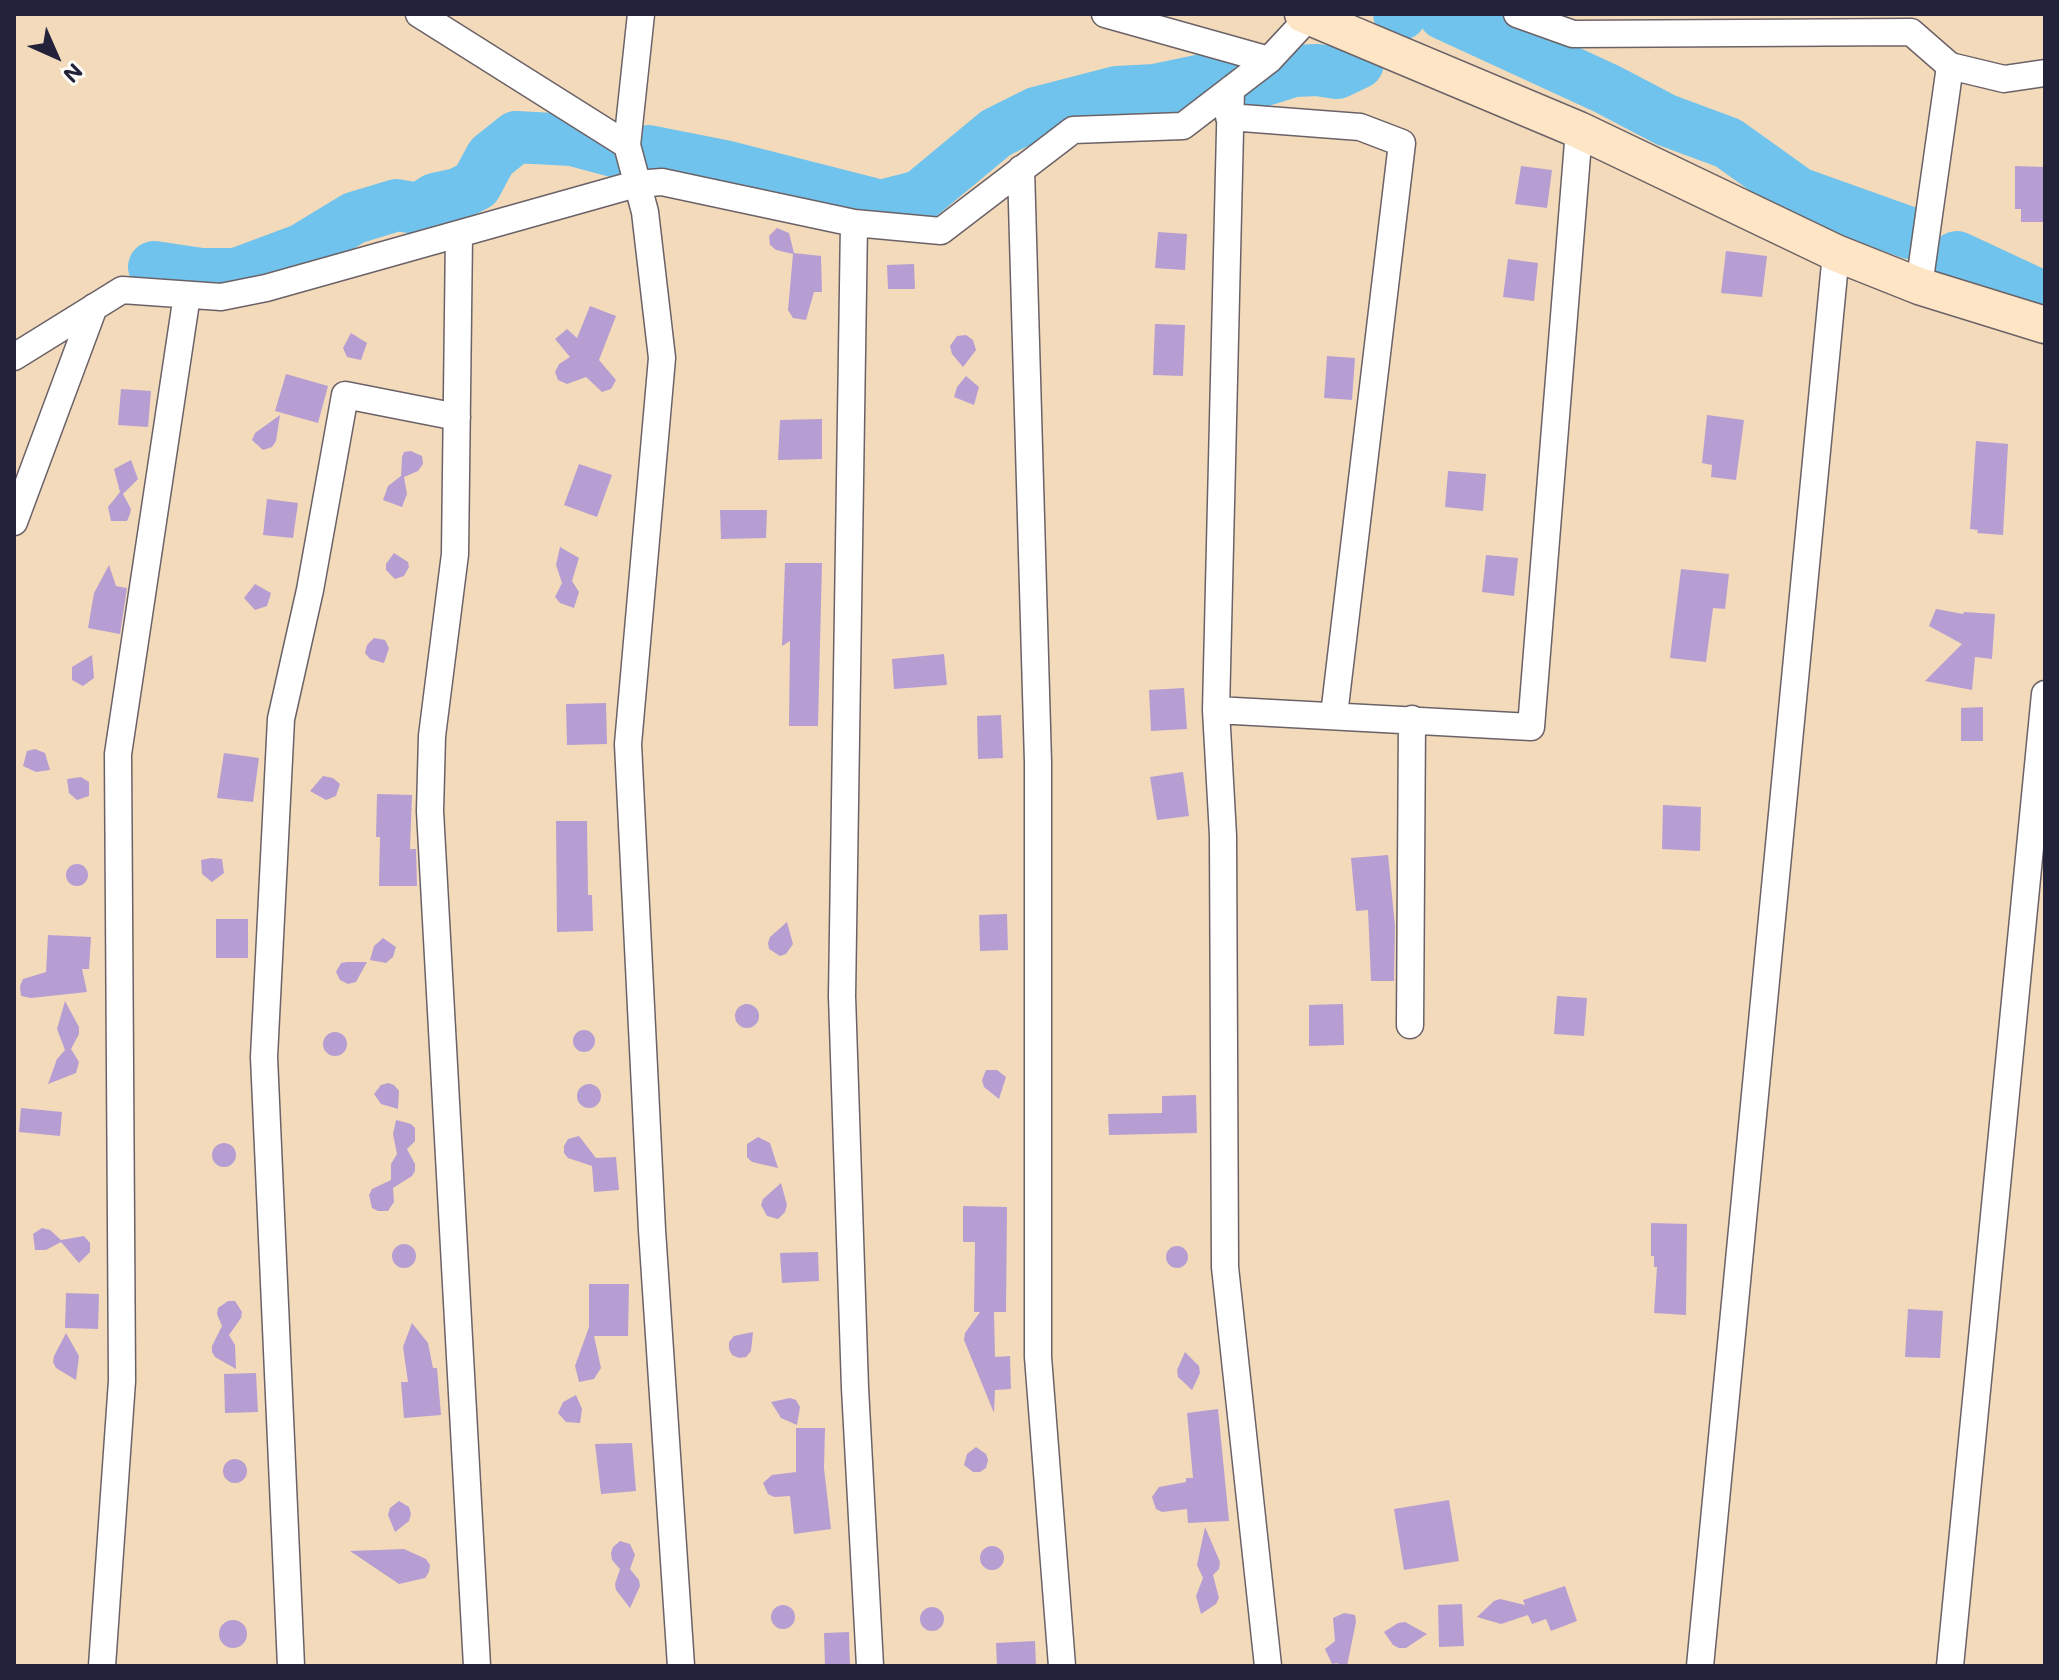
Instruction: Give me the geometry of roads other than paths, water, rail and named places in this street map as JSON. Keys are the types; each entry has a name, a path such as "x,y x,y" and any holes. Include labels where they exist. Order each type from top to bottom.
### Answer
{"street":[{"path":"419,14 627,145"},
{"path":"641,14 627,145 645,212 662,358 628,744 652,1230 681,1666"},
{"path":"1105,14 1269,60"},
{"path":"1517,14 1573,34 1911,32 1950,66 2004,79 2045,73"},
{"path":"14,357 122,290 221,297 266,288 636,184 662,182 854,223 941,231 1073,130 1183,126 1269,60 1306,15 1579,130 1836,253 1919,286 2045,325"},
{"path":"1919,286 1950,66"},
{"path":"1231,89 1216,710 1223,836 1225,1267 1268,1666"},
{"path":"1229,117 1360,127 1402,143 1334,715"},
{"path":"1216,710 1531,727 1579,130"},
{"path":"1021,169 1038,762 1038,1357 1062,1666"},
{"path":"854,223 842,996 855,1388 870,1666"},
{"path":"459,234 455,554 432,736 430,811 477,1666"},
{"path":"1700,1666 1836,253"},
{"path":"102,1666 122,1381 118,754 187,295"},
{"path":"14,522 94,307"},
{"path":"291,1666 264,1057 281,719 310,590 345,395 457,417"},
{"path":"1950,1666 2045,694"},
{"path":"1410,1025 1412,719"}],"waterway":[{"path":"1444,14 1607,89 1666,120 1728,143 1798,193 1910,233"},
{"path":"1252,84 1294,71 1337,73 1358,63"},
{"path":"648,151 724,166 881,206 920,196 996,133 1036,113 1117,92 1155,90 1222,76"},
{"path":"154,267 201,274 236,274 303,249 354,218 397,205 420,209 435,199 458,194 476,185 491,157 516,137 572,140 617,152"},
{"path":"1957,257 2045,298"}]}
